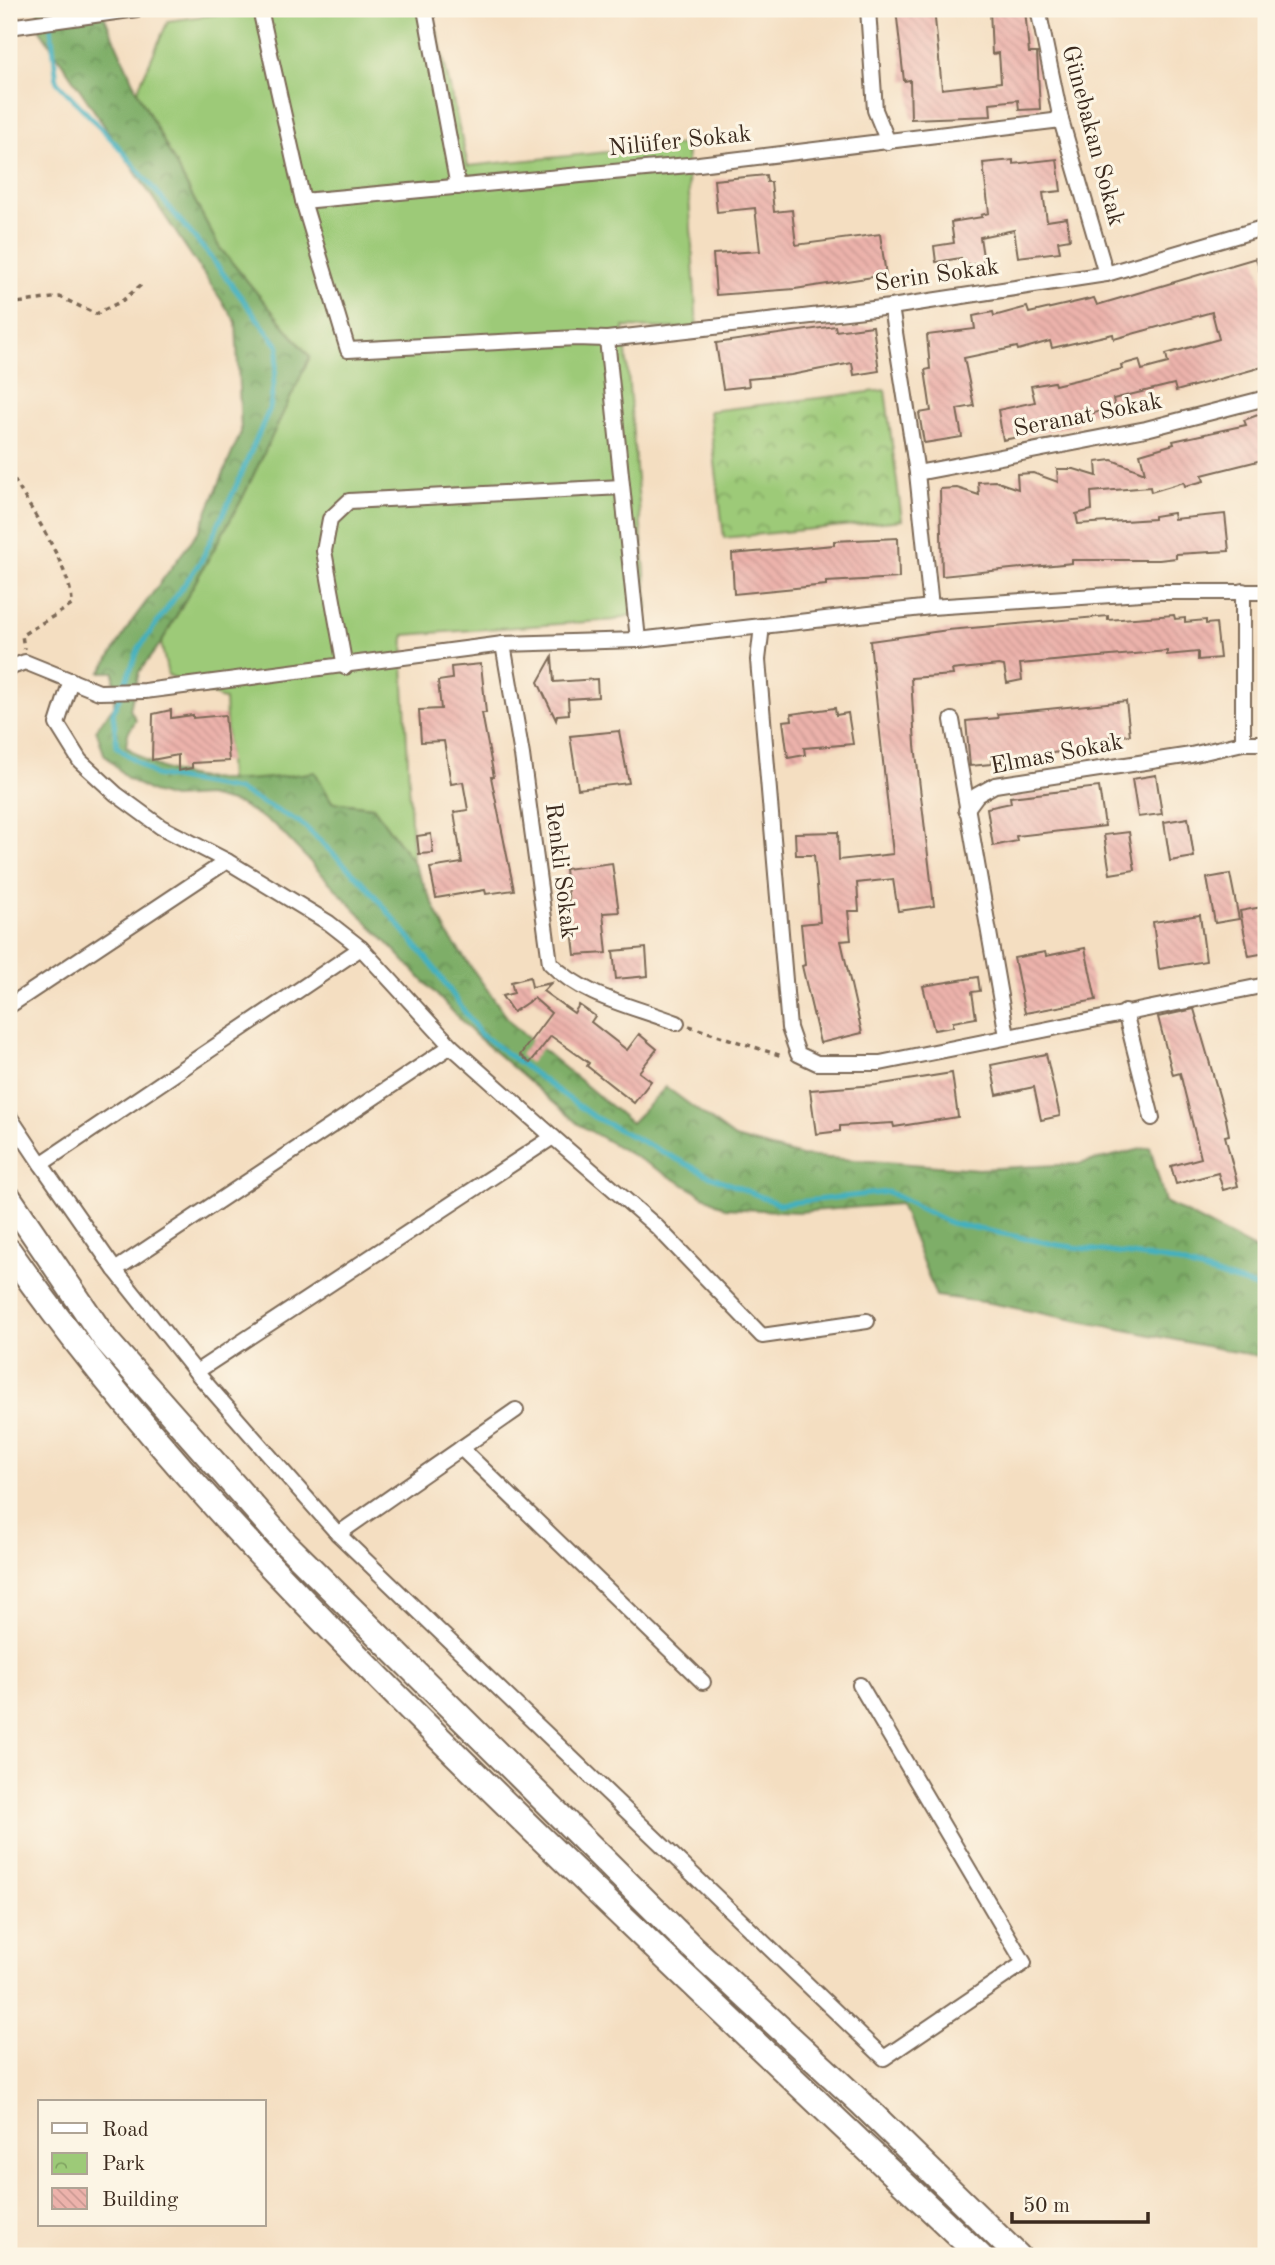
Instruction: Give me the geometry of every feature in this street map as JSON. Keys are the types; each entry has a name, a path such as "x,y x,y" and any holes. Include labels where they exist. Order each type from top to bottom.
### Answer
{"highway":[{"path":"9,1183 105,1339"},
{"path":"9,1198 105,1339 277,1534 405,1665 691,1947 860,2102 1018,2256"},
{"path":"9,1251 111,1386 164,1449 332,1631 622,1920 980,2256"}],"street":[{"path":"9,27 137,9"},
{"path":"260,9 303,201"},
{"path":"425,9 458,187"},
{"path":"868,9 875,110 888,142"},
{"name":"Günebakan Sokak","path":"1038,9 1061,120 1106,274"},
{"name":"Nilüfer Sokak","path":"303,201 699,164 1061,120"},
{"name":"Serin Sokak","path":"303,201 348,350 607,339 891,307 1106,274 1266,227"},
{"path":"891,307 917,473 931,607"},
{"path":"607,339 638,640"},
{"name":"Seranat Sokak","path":"917,473 1146,429 1266,398"},
{"path":"345,667 324,551 330,519 349,501 622,487"},
{"path":"1243,591 1243,743"},
{"path":"9,668 25,662 99,692 145,691 345,667 503,644 638,640 931,607 1156,592 1266,592"},
{"path":"762,626 758,660 785,987 789,1028 798,1054 817,1063 880,1063 1266,985"},
{"name":"Renkli Sokak","path":"503,644 522,755 550,963 566,979 595,994 677,1023"},
{"path":"71,680 57,723 80,761 116,794 161,827 227,861 329,923 360,948 451,1046 657,1227 762,1336 866,1321"},
{"path":"953,720 966,810 1007,1036"},
{"name":"Elmas Sokak","path":"966,810 977,795 995,785 1191,755 1243,743 1266,743"},
{"path":"9,1006 227,861"},
{"path":"41,1164 360,948"},
{"path":"1125,1012 1153,1118"},
{"path":"115,1270 451,1046"},
{"path":"9,1116 115,1270 196,1372 338,1534 884,2058 1024,1963 860,1685"},
{"path":"196,1372 553,1137"},
{"path":"338,1534 516,1410"},
{"path":"461,1448 703,1682"}],"path":[{"path":"9,304 60,297 96,314 122,301 141,285"},
{"path":"9,471 50,543 73,595 72,605 22,635 25,662"},
{"path":"677,1023 751,1044 780,1056 798,1054"}],"green space":[{"path":"38,9 101,9 137,91 219,247 310,357 242,499 161,643 139,672 130,709 136,720 128,733 126,746 146,760 192,777 241,780 315,772 332,802 373,807 413,862 448,935 512,1024 631,1123 666,1087 735,1138 801,1156 979,1169 1079,1164 1150,1147 1165,1202 1266,1255 1266,1358 990,1303 936,1296 900,1204 798,1212 725,1208 578,1124 473,1033 276,826 239,804 207,796 172,798 152,792 128,779 104,754 96,729 114,706 114,672 101,672 132,621 200,529 241,432 236,322 38,27"},
{"path":"255,9 432,9 468,166 686,144 697,329 624,327 648,609 615,620 404,635 403,664 413,862 373,807 332,802 270,780 229,780 225,700 168,675 161,643 242,499 309,357 219,247 137,91 168,21"},
{"path":"885,390 902,520 724,538 709,411"}],"building":[{"path":"896,9 934,9 942,89 1001,82 999,53 992,54 990,9 1025,9 1029,53 1037,53 1040,109 1019,110 1018,100 990,103 991,116 911,119 910,80 904,81"},
{"path":"1057,159 1061,191 1043,193 1047,221 1067,218 1070,239 1058,241 1060,252 1018,257 1014,230 980,237 984,263 962,266 961,258 936,262 934,246 954,243 951,222 982,217 981,215 989,213 983,163 1013,160 1013,164"},
{"path":"766,175 767,182 771,182 774,212 792,210 796,245 880,234 886,275 795,289 716,295 713,254 760,251 755,208 717,212 714,180"},
{"path":"1256,258 1266,295 1266,366 1176,391 1174,384 1113,399 1115,408 1076,417 1078,425 1003,440 998,410 1035,402 1031,386 1054,382 1055,385 1122,369 1121,365 1139,360 1142,370 1168,363 1166,354 1219,339 1212,312 1114,339 1113,334 1052,348 1050,341 1018,350 1017,347 964,358 974,406 957,409 962,437 924,443 919,413 931,411 925,370 930,369 927,335 975,329 973,316 993,312 994,316 1027,307 1029,313 1094,298 1097,305"},
{"path":"835,326 836,331 873,326 879,371 854,375 852,363 791,375 748,379 749,386 723,389 716,343"},
{"path":"1266,412 1266,459 1202,475 1204,481 1185,486 1184,482 1151,492 1150,487 1091,492 1092,510 1076,514 1078,524 1154,519 1154,516 1173,513 1174,519 1225,514 1229,551 1176,554 1176,558 1159,560 1072,560 1072,563 942,576 940,489 957,488 979,495 978,482 995,481 1018,489 1017,474 1033,473 1058,482 1057,469 1074,469 1097,476 1096,462 1112,460 1145,473 1140,454 1174,444 1173,441 1246,425 1244,420"},
{"path":"898,538 899,578 826,582 826,585 734,594 732,554 834,545 834,541"},
{"path":"1174,615 1175,619 1185,618 1185,622 1206,620 1206,624 1216,623 1220,658 1198,660 1198,652 1167,655 1167,651 1020,664 1022,680 1007,683 1004,666 999,665 952,670 953,675 911,678 915,745 934,906 898,911 893,879 857,883 859,911 848,911 851,940 841,941 862,1033 820,1043 802,966 805,965 801,924 820,922 814,855 796,855 795,833 838,832 839,860 893,854 870,641 948,630 1108,616 1108,620"},
{"path":"552,657 554,682 597,679 598,697 568,699 569,714 557,715 556,720 538,682"},
{"path":"481,664 486,713 482,713 494,777 491,777 514,890 486,894 485,890 436,898 430,868 462,863 454,812 468,810 463,782 451,784 444,741 421,742 419,710 441,709 438,681 452,679 451,667"},
{"path":"1126,701 1130,735 1109,737 1111,748 991,758 991,764 970,766 966,721 998,718 997,714"},
{"path":"835,708 836,715 848,713 853,744 804,748 805,755 788,758 783,721 792,720 791,714"},
{"path":"171,710 171,718 225,715 229,761 192,763 192,768 178,771 178,755 152,760 153,714"},
{"path":"619,731 629,783 578,789 570,736"},
{"path":"1156,775 1162,814 1138,817 1132,779"},
{"path":"1099,787 1105,826 1016,836 1017,841 993,846 987,808 1011,803 1010,797"},
{"path":"1188,818 1194,857 1170,861 1164,822"},
{"path":"1129,832 1135,870 1110,874 1104,835"},
{"path":"431,834 433,853 419,854 417,836"},
{"path":"612,863 619,912 603,913 607,953 575,955 565,869"},
{"path":"1230,874 1239,919 1215,923 1207,878"},
{"path":"1262,907 1266,953 1249,956 1240,911"},
{"path":"1200,915 1206,961 1159,969 1153,922"},
{"path":"646,948 648,976 616,979 613,951"},
{"path":"1085,948 1096,1000 1025,1013 1014,958 1045,952 1046,956"},
{"path":"530,977 532,987 551,983 543,991 574,1013 579,1005 595,1016 591,1022 627,1050 639,1034 657,1049 639,1072 651,1081 634,1103 587,1066 589,1063 551,1036 530,1063 520,1055 551,1013 534,998 513,1012 502,996 514,993 511,982"},
{"path":"978,977 980,991 972,992 976,1018 953,1022 953,1027 934,1030 923,986"},
{"path":"1194,1009 1226,1119 1229,1135 1225,1136 1238,1186 1223,1190 1218,1173 1176,1184 1171,1166 1201,1158 1180,1073 1173,1075 1158,1017"},
{"path":"1046,1054 1060,1116 1041,1120 1034,1087 997,1095 991,1065"},
{"path":"952,1073 958,1117 894,1127 893,1123 840,1126 840,1131 816,1134 810,1090 876,1085"}],"waterway":[{"path":"49,9 57,82 117,145 209,255 279,347 270,408 233,493 201,561 139,648 113,713 117,747 155,775 238,790 301,823 366,885 435,969 480,1034 594,1117 708,1175 779,1204 888,1192 950,1223 1058,1245 1168,1260 1266,1290"}]}
